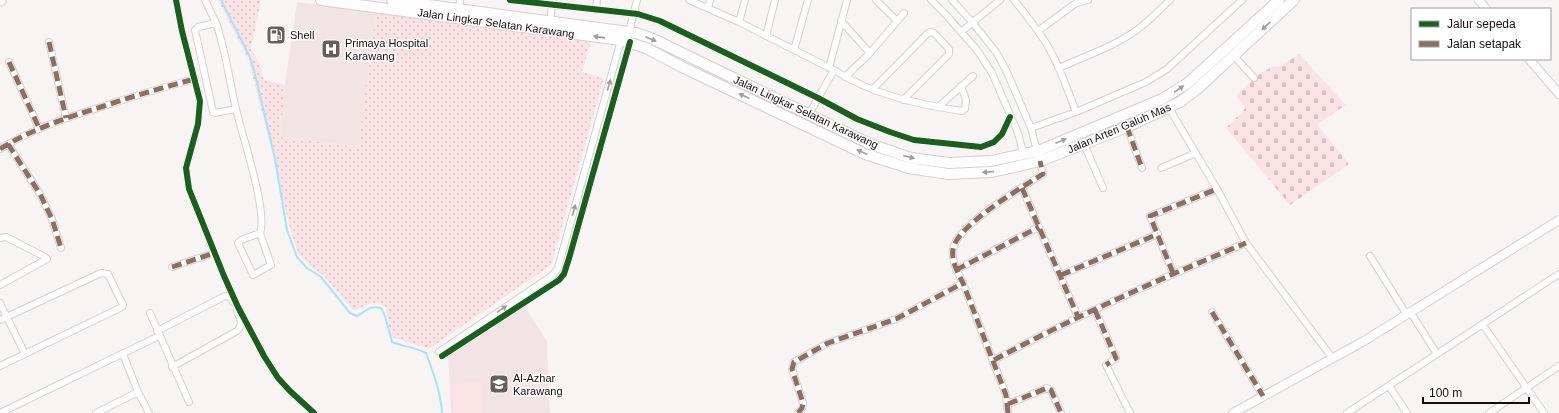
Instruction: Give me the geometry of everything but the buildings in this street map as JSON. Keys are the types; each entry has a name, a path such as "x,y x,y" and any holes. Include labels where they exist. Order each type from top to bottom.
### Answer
{"main road":[{"name":"Jalan Lingkar Selatan Karawang","path":"321,0 625,41 646,48 682,67 865,154 909,168 948,174 992,172 1027,165"},
{"name":"Jalan Lingkar Selatan Karawang","path":"392,0 460,4 550,21 630,32 651,38 870,144 911,158 949,163 990,161 1038,151 1162,99 1188,83 1279,0"},
{"name":"Jalan Arteri Galuh Mas","path":"1027,165 1040,162 1127,127 1169,108 1196,90 1294,0"},
{"path":"768,107 773,97"}],"street":[{"path":"176,0 182,32 200,101 198,124 186,168 189,189 214,253 238,307 264,356 278,378 314,413"},
{"path":"205,0 216,23 222,41 236,109 262,210 262,229 260,233 271,265 253,276 238,243 240,240 260,233"},
{"path":"510,0 553,2 596,10 633,13 660,21 858,119 914,140 981,147 994,142 1002,134 1010,117"},
{"path":"596,10 597,0"},
{"path":"630,32 637,0"},
{"path":"689,0 738,22 845,77 888,96 938,107 964,110 967,103 961,86"},
{"path":"708,8 710,0"},
{"path":"738,22 745,0"},
{"path":"766,36 775,0"},
{"path":"794,50 808,0"},
{"path":"809,114 831,69 847,0"},
{"path":"876,0 896,20"},
{"path":"931,0 977,50 992,73 1018,134 1027,165"},
{"path":"952,0 996,52 1006,70 1031,128 1043,174 982,214 956,241 953,248 956,270 963,283 994,360 1006,395 1008,413"},
{"path":"961,32 1000,0"},
{"path":"1014,0 1050,49 1076,112"},
{"path":"1038,31 1078,2 1088,0"},
{"path":"1059,68 1127,36 1142,26 1170,0"},
{"path":"1231,0 1236,7"},
{"path":"1031,128 1076,112 1161,74 1242,0"},
{"path":"1478,0 1485,8"},
{"path":"550,21 553,2"},
{"path":"845,77 870,53 896,20 904,13"},
{"path":"841,21 870,53"},
{"path":"216,23 198,27 195,30 213,112 215,113 236,109"},
{"path":"873,89 927,34 930,32 934,33 949,49 949,54 903,100"},
{"path":"441,354 553,275 558,268 617,57 625,41"},
{"path":"460,340 559,280 564,274 625,58 625,41"},
{"path":"49,42 66,118"},
{"path":"1234,56 1254,78"},
{"path":"617,57 625,58"},
{"path":"1530,60 1559,94"},
{"path":"9,62 39,128"},
{"path":"938,107 973,76"},
{"path":"0,149 39,128 66,118 161,88 195,79"},
{"path":"1169,108 1217,189 1246,243 1333,358"},
{"path":"1127,127 1142,168"},
{"path":"8,144 40,194 52,219 61,248"},
{"path":"1084,144 1103,188"},
{"path":"1161,168 1196,153"},
{"path":"1022,188 1078,317"},
{"path":"1174,273 1150,218 1152,215 1217,189"},
{"path":"1233,413 1409,314 1558,222"},
{"path":"956,270 1039,227"},
{"path":"1060,275 1158,234"},
{"path":"0,285 47,259 46,257 6,237 1,237"},
{"path":"994,360 1078,317 1174,273 1246,243"},
{"path":"172,267 214,253"},
{"path":"1370,256 1437,354"},
{"path":"0,320 101,273 108,274 123,305 122,307 0,366"},
{"path":"1347,413 1559,274"},
{"path":"798,413 802,408 803,403 792,369 794,362 828,343 896,318 963,283"},
{"path":"0,413 13,410 123,354 225,296 231,297 241,323 241,327 237,331 172,367"},
{"path":"0,303 24,354"},
{"path":"1095,310 1116,358 1106,365 1130,413"},
{"path":"1212,312 1263,396"},
{"path":"150,314 172,367 189,402"},
{"path":"1483,325 1544,413"},
{"path":"123,354 138,392 149,413"},
{"path":"1489,413 1559,366"},
{"path":"1389,386 1407,413"},
{"path":"1008,404 1047,388 1051,390 1061,413"},
{"path":"96,413 138,392"}],"shaded area":[{"name":"Primaya Hospital Karawang","path":"297,2 376,13 359,147 280,137 285,85"},
{"name":"Al-Azhar Karawang","path":"524,306 547,341 550,413 451,413 448,356"}],"green space":[{"path":"218,0 261,0 251,49 259,62 264,80 285,85 280,137 358,147 376,13 591,42 582,72 604,78 551,265 429,349 391,337 386,307 380,304 372,303 353,310 323,275 309,265 299,254 292,236 249,60"},
{"path":"1299,54 1346,105 1317,124 1349,164 1290,205 1226,128 1246,108 1236,96 1257,75 1274,66 1279,67"},
{"path":"481,381 483,413 454,413 452,384"}],"waterway":[{"path":"221,0 249,55 254,70 275,159 287,230 297,257 307,268 321,277 350,313 357,316 368,309 374,307 381,308 385,316 392,342 418,349 426,353 434,375 442,413"}],"marked path":[{"path":"49,42 66,118"},
{"path":"9,62 39,128"},
{"path":"0,149 25,135 64,119 138,95 195,79"},
{"path":"1127,127 1142,168"},
{"path":"8,144 40,194 52,219 61,248"},
{"path":"1008,413 1006,395 963,283 955,267 953,249 957,239 978,218 992,207 1043,174 1040,161"},
{"path":"1022,188 1078,317"},
{"path":"1173,273 1150,216 1217,189"},
{"path":"956,270 1039,227"},
{"path":"1061,275 1158,234"},
{"path":"994,360 1118,298 1246,243"},
{"path":"172,267 214,253"},
{"path":"798,413 802,408 803,403 792,369 794,362 828,343 896,319 963,283"},
{"path":"1095,310 1116,358 1106,365"},
{"path":"1212,312 1263,396"},
{"path":"1008,404 1047,388 1051,390 1061,413"}],"cycle path":[{"path":"176,0 182,31 200,101 198,124 186,168 189,189 224,276 238,307 264,356 278,378 314,413"},
{"path":"510,0 638,14 660,21 818,98 857,119 914,140 981,147 994,142 1002,134 1010,117"},
{"path":"442,356 559,280 564,274 630,42"}],"place":[{"name":"Shell","path":"276,35"},
{"name":"Primaya Hospital Karawang","path":"331,49"},
{"name":"Al-Azhar Karawang","path":"499,384"}]}
